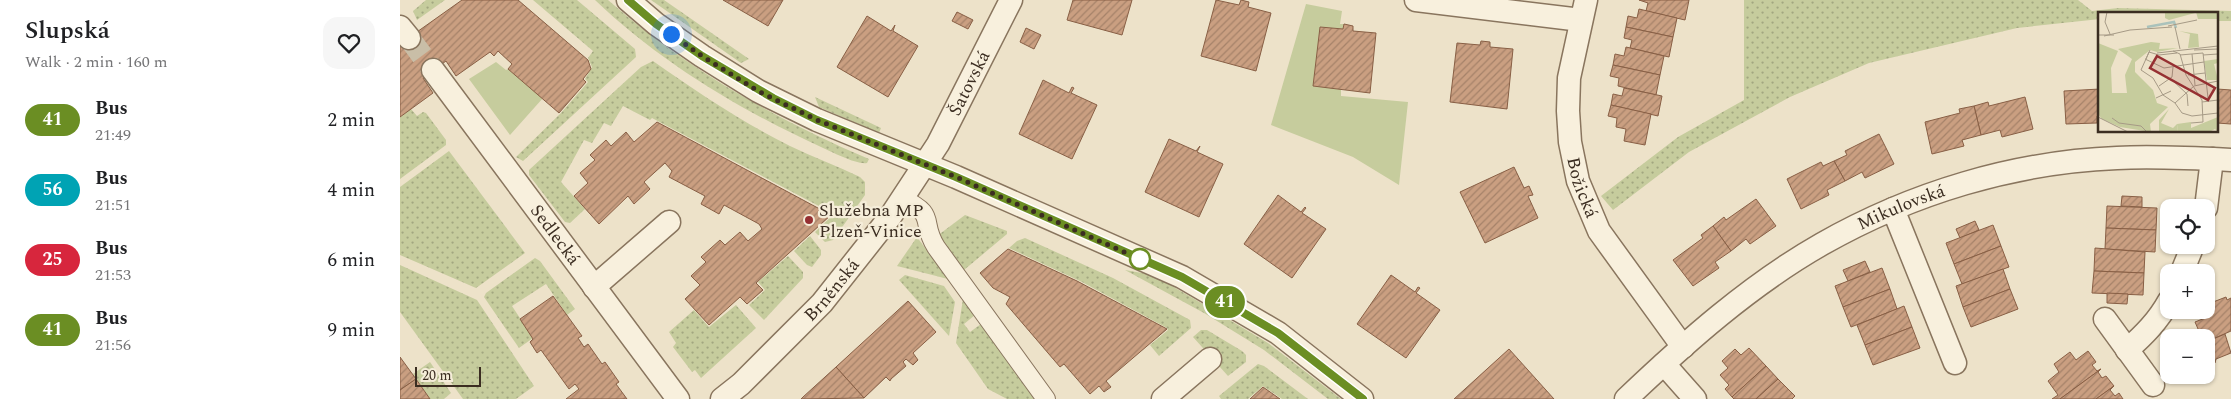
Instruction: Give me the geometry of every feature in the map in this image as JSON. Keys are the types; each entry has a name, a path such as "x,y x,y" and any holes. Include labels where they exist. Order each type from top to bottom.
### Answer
{"street":[{"path":"628,0 656,24 758,91 817,120 1182,277 1278,333 1362,399"},
{"name":"Šatovská","path":"925,165 1011,0"},
{"path":"1416,0 1583,10"},
{"name":"Božická","path":"1583,10 1569,78 1568,112 1570,142 1578,181 1599,231 1683,347"},
{"name":"Sedlecká","path":"433,70 678,399"},
{"name":"Mikulovská","path":"1626,399 1728,308 1776,273 1822,244 1893,209 1962,184 2053,164 2116,158 2221,159"},
{"path":"2209,199 2221,159"},
{"name":"Brněnská","path":"722,399 741,384 822,303 890,217 925,165"},
{"path":"901,198 922,210 929,222 930,235 936,247 1046,399"},
{"path":"1893,209 1955,363"},
{"path":"594,287 669,222"},
{"path":"2126,350 2149,330 2160,317"},
{"path":"2105,319 2153,385"},
{"path":"1163,399 1210,358"},
{"path":"1664,364 1695,399"}],"green space":[{"path":"426,0 445,0 417,20 413,11"},
{"path":"533,0 577,0 635,49 636,57 523,161 516,157 561,113 588,82 585,79 592,67 588,58 593,51"},
{"path":"595,0 608,0 668,48 732,90 799,127 869,159 867,163 851,160 831,152 731,101 646,44"},
{"path":"651,0 664,0 749,59 741,63"},
{"path":"1744,0 2078,0 2092,11 2118,8 2231,11 2231,21 2218,21 2218,12 2098,12 2098,19 2017,28 1869,63 1790,97 1689,152 1613,210 1601,196 1678,137 1744,100"},
{"path":"1306,4 1342,11 1340,24 1344,24 1343,29 1320,27 1313,86 1341,89 1341,96 1408,102 1399,185 1353,157 1271,125"},
{"path":"653,61 737,117 790,146 860,177 865,182 865,195 833,240 825,242 815,232 834,214 652,118 650,120 623,106 611,126 604,123 592,143 584,140 561,182 585,209 570,223 565,222 529,175 529,170 641,67"},
{"path":"496,62 506,70 508,69 543,98 510,135 469,79"},
{"path":"815,97 881,128 879,133 819,107"},
{"path":"411,109 417,116 423,112 426,113 446,140 446,145 400,179 400,117"},
{"path":"449,151 525,253 476,288 400,255 400,187"},
{"path":"965,215 1007,231 1007,234 964,270 937,236"},
{"path":"810,236 821,250 821,255 812,267 807,265 794,251"},
{"path":"917,237 948,279 897,266"},
{"path":"1025,238 1113,278 1190,320 1191,328 1159,356 1150,345 1168,330 1167,328 1082,282 1009,248 1017,241"},
{"path":"788,256 803,272 803,278 764,320 749,305 765,290 758,282"},
{"path":"535,258 540,261 575,309 567,315 546,284 512,306 533,338 519,348 484,297 486,293"},
{"path":"400,265 477,300 534,386 516,399 463,399 400,312"},
{"path":"1125,270 1153,275 1208,307 1268,343 1341,399 1328,399 1264,350 1204,313"},
{"path":"905,275 944,286 955,302 949,336 899,280"},
{"path":"963,299 975,315 964,324 970,332 981,324 1036,399 1007,399 988,389 956,343"},
{"path":"736,305 756,328 701,378 695,370 692,372 673,347 676,343 669,332 694,310 709,327"},
{"path":"1201,330 1207,330 1242,351 1246,355 1246,362 1228,376 1193,337"},
{"path":"430,362 451,393 444,399 430,399 413,374"},
{"path":"1258,364 1264,366 1308,399 1282,399 1263,386 1248,399 1221,399 1219,396"}],"building":[{"path":"462,0 518,0 588,60 591,69 583,79 586,82 559,113 508,69 512,64 498,51 494,56 490,52 456,76 446,61 423,78 433,93 400,117 400,44"},
{"path":"723,0 783,0 768,26"},
{"path":"1073,0 1132,0 1122,35 1067,20"},
{"path":"1216,0 1239,5 1241,0 1249,2 1248,7 1271,13 1256,71 1201,56"},
{"path":"1639,0 1689,0 1685,20 1646,11 1648,3"},
{"path":"1639,9 1677,18 1673,37 1626,27 1628,16 1637,18"},
{"path":"957,12 973,20 968,29 952,21"},
{"path":"867,16 891,31 895,25 893,31 918,46 888,97 837,67"},
{"path":"1344,24 1353,26 1353,31 1376,33 1370,93 1313,86 1320,27 1343,29"},
{"path":"1626,27 1673,37 1669,57 1630,48 1632,40 1624,38"},
{"path":"1026,28 1041,35 1034,49 1020,42"},
{"path":"1481,41 1490,42 1490,47 1513,49 1507,109 1450,102 1457,43 1480,45"},
{"path":"1626,47 1664,56 1660,75 1613,65 1615,54 1624,56"},
{"path":"1613,65 1660,75 1656,95 1618,86 1619,78 1610,76"},
{"path":"1043,80 1069,93 1072,87 1074,88 1071,93 1097,105 1072,159 1019,134"},
{"path":"1624,88 1662,96 1658,116 1611,105 1613,94 1622,96"},
{"path":"2098,89 2097,123 2066,124 2064,91"},
{"path":"2218,89 2231,90 2231,124 2218,123"},
{"path":"2025,97 2033,129 2002,137 2000,130 1981,135 1974,106 1988,102 1989,106"},
{"path":"1611,105 1651,114 1645,145 1624,141 1626,129 1616,127 1617,118 1608,116"},
{"path":"1974,106 1981,135 1962,140 1964,146 1932,154 1925,122 1960,113 1959,109"},
{"path":"657,122 831,215 756,283 763,290 747,304 740,297 709,325 685,299 700,285 691,276 706,262 701,257 720,240 725,245 740,232 748,241 762,229 759,224 724,205 719,214 701,204 705,196 669,177 672,171 665,163 644,182 650,189 634,204 628,196 599,224 574,196 588,183 580,173 595,160 590,155 606,140 611,146 626,132 634,142"},
{"path":"1879,134 1894,164 1865,178 1862,172 1845,181 1834,161 1847,155 1845,151"},
{"path":"1169,139 1196,151 1200,146 1197,152 1223,164 1199,217 1145,192"},
{"path":"1834,161 1845,181 1827,190 1829,195 1801,209 1787,179 1821,162 1823,166"},
{"path":"1514,167 1524,188 1529,186 1533,195 1528,196 1538,218 1485,243 1460,192"},
{"path":"1278,195 1301,212 1305,207 1302,213 1326,229 1292,278 1244,244"},
{"path":"2122,196 2142,197 2142,207 2121,206"},
{"path":"1756,199 1776,226 1750,244 1746,239 1731,251 1713,226 1724,217 1726,220"},
{"path":"2107,206 2157,208 2156,230 2106,228"},
{"path":"1975,221 1979,230 1960,238 1956,229"},
{"path":"1993,225 2001,246 1954,264 1946,243"},
{"path":"1713,226 1731,251 1715,262 1719,268 1693,286 1673,260 1703,238 1701,235"},
{"path":"2106,228 2156,230 2155,252 2105,249"},
{"path":"2001,246 2009,267 1962,284 1954,264"},
{"path":"2095,248 2145,252 2144,273 2094,271"},
{"path":"1008,249 1077,281 1167,329 1106,381 1111,387 1104,392 1099,386 1090,394 1064,364 1060,367 1006,304 1010,297 993,288 980,273"},
{"path":"1865,261 1870,272 1848,281 1843,270"},
{"path":"1882,268 1890,289 1843,307 1835,286"},
{"path":"2003,269 2010,289 1963,307 1956,286"},
{"path":"2094,271 2144,273 2143,295 2092,293"},
{"path":"1391,275 1415,292 1418,287 1420,288 1416,293 1440,310 1406,358 1357,324"},
{"path":"1890,289 1897,309 1851,327 1843,307"},
{"path":"2010,289 2018,309 1971,327 1963,307"},
{"path":"2107,293 2128,294 2127,304 2107,303"},
{"path":"553,296 582,336 578,338 584,347 588,344 602,364 605,362 619,382 616,384 627,399 566,399 579,389 575,384 569,389 541,350 537,353 530,342 533,339 520,319"},
{"path":"2226,297 2227,300 2231,298 2231,331 2215,338 2215,329 2198,329 2195,322 2202,319 2215,319 2215,301"},
{"path":"908,301 936,332 913,353 918,360 913,365 906,359 903,362 906,366 890,381 886,377 864,398 836,367"},
{"path":"1904,306 1912,327 1865,345 1857,325"},
{"path":"1912,327 1920,348 1873,365 1865,345"},
{"path":"2225,334 2231,353 2216,359 2215,363 2215,338"},
{"path":"1749,348 1766,366 1732,397 1725,389 1729,385 1720,375 1728,368 1722,361 1735,349 1741,355"},
{"path":"1509,349 1554,399 1454,399"},
{"path":"2088,351 2096,362 2092,365 2097,371 2101,369 2060,399 2052,399 2058,395 2048,381 2059,372 2054,364 2070,352 2076,360"},
{"path":"400,357 416,379 400,390"},
{"path":"1766,366 1778,379 1756,399 1734,399 1732,397"},
{"path":"836,367 864,398 801,399 803,397"},
{"path":"2101,369 2098,372 2102,378 2106,376 2114,386 2096,399 2060,399"},
{"path":"416,379 430,399 400,399 400,390"},
{"path":"1778,379 1795,396 1792,399 1756,399"},
{"path":"2114,386 2110,390 2115,396 2119,393 2123,399 2096,399"},
{"path":"1263,387 1280,399 1250,399"}],"tunnel":[{"path":"409,38 433,70"}],"bus line":[{"name":"41","path":"628,0 656,24 758,91 817,120 956,177 1182,277 1278,333 1363,399"}],"place":[{"name":"Služebna MP Plzeň-Vinice","path":"809,220"}],"route":[{"path":"671,34 758,91 817,120 956,177 1140,259"}]}
